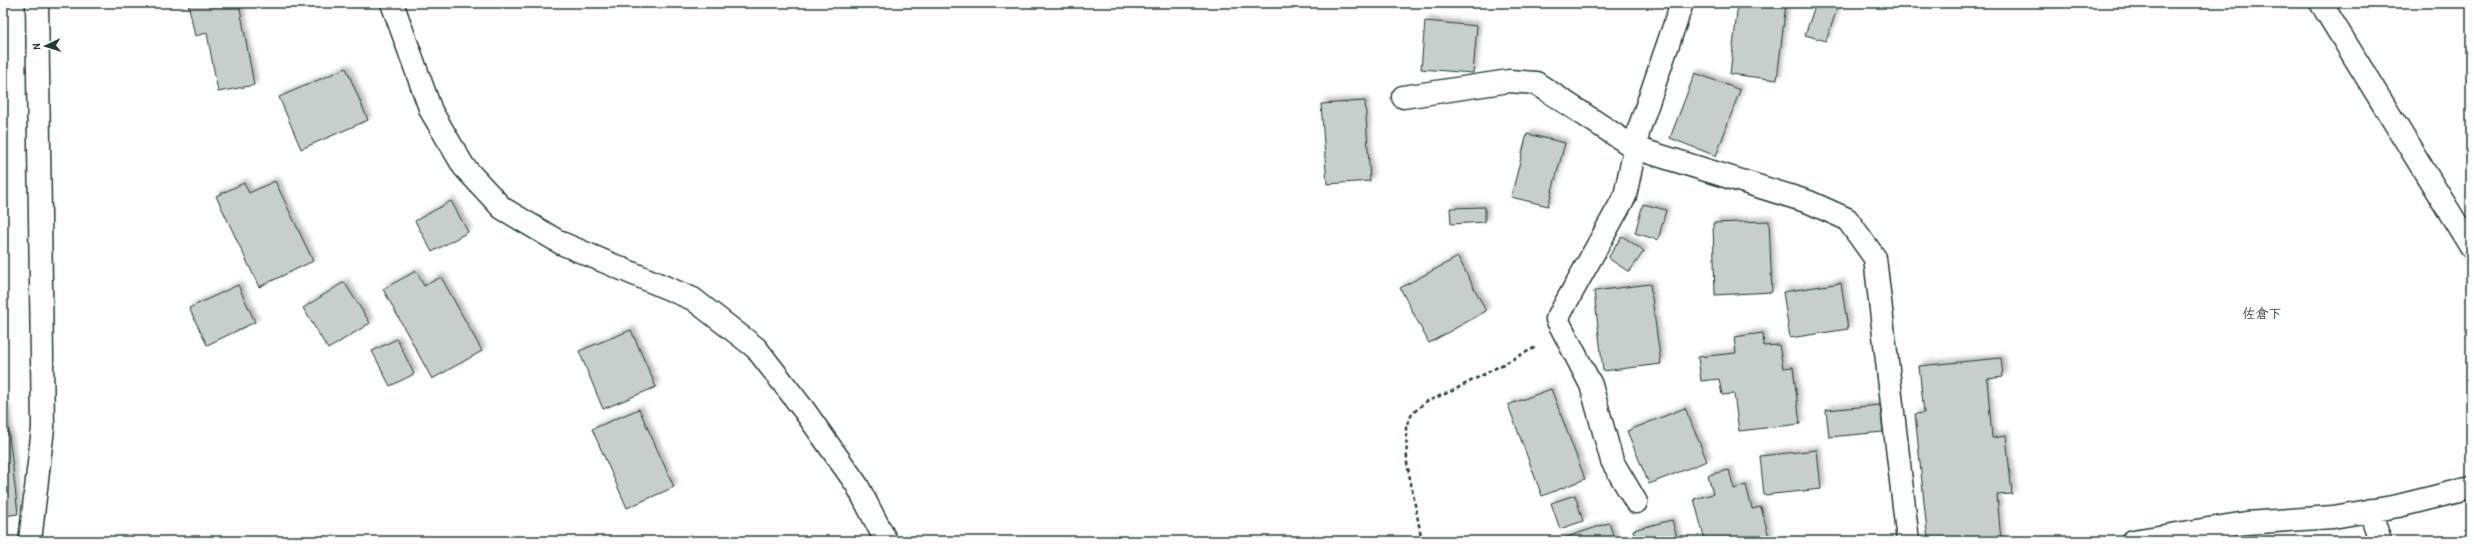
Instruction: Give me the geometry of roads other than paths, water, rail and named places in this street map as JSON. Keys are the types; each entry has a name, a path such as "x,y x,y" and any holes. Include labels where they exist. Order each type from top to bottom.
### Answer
{"street":[{"path":"30,541 43,428 37,3"},
{"path":"392,3 431,111 464,167 502,208 561,243 693,299 756,348 804,410 857,485 886,541"},
{"path":"1636,502 1612,461 1591,385 1558,319 1625,196 1635,148 1682,3"},
{"path":"2321,3 2471,247"},
{"path":"1404,97 1509,81 1536,83 1635,148 1809,202 1847,219 1875,258 1908,541"},
{"path":"2132,541 2246,523 2333,517 2450,495 2471,488"},
{"path":"2370,510 2380,541"}],"district":[{"name":"佐倉下","path":"2262,313"}]}
